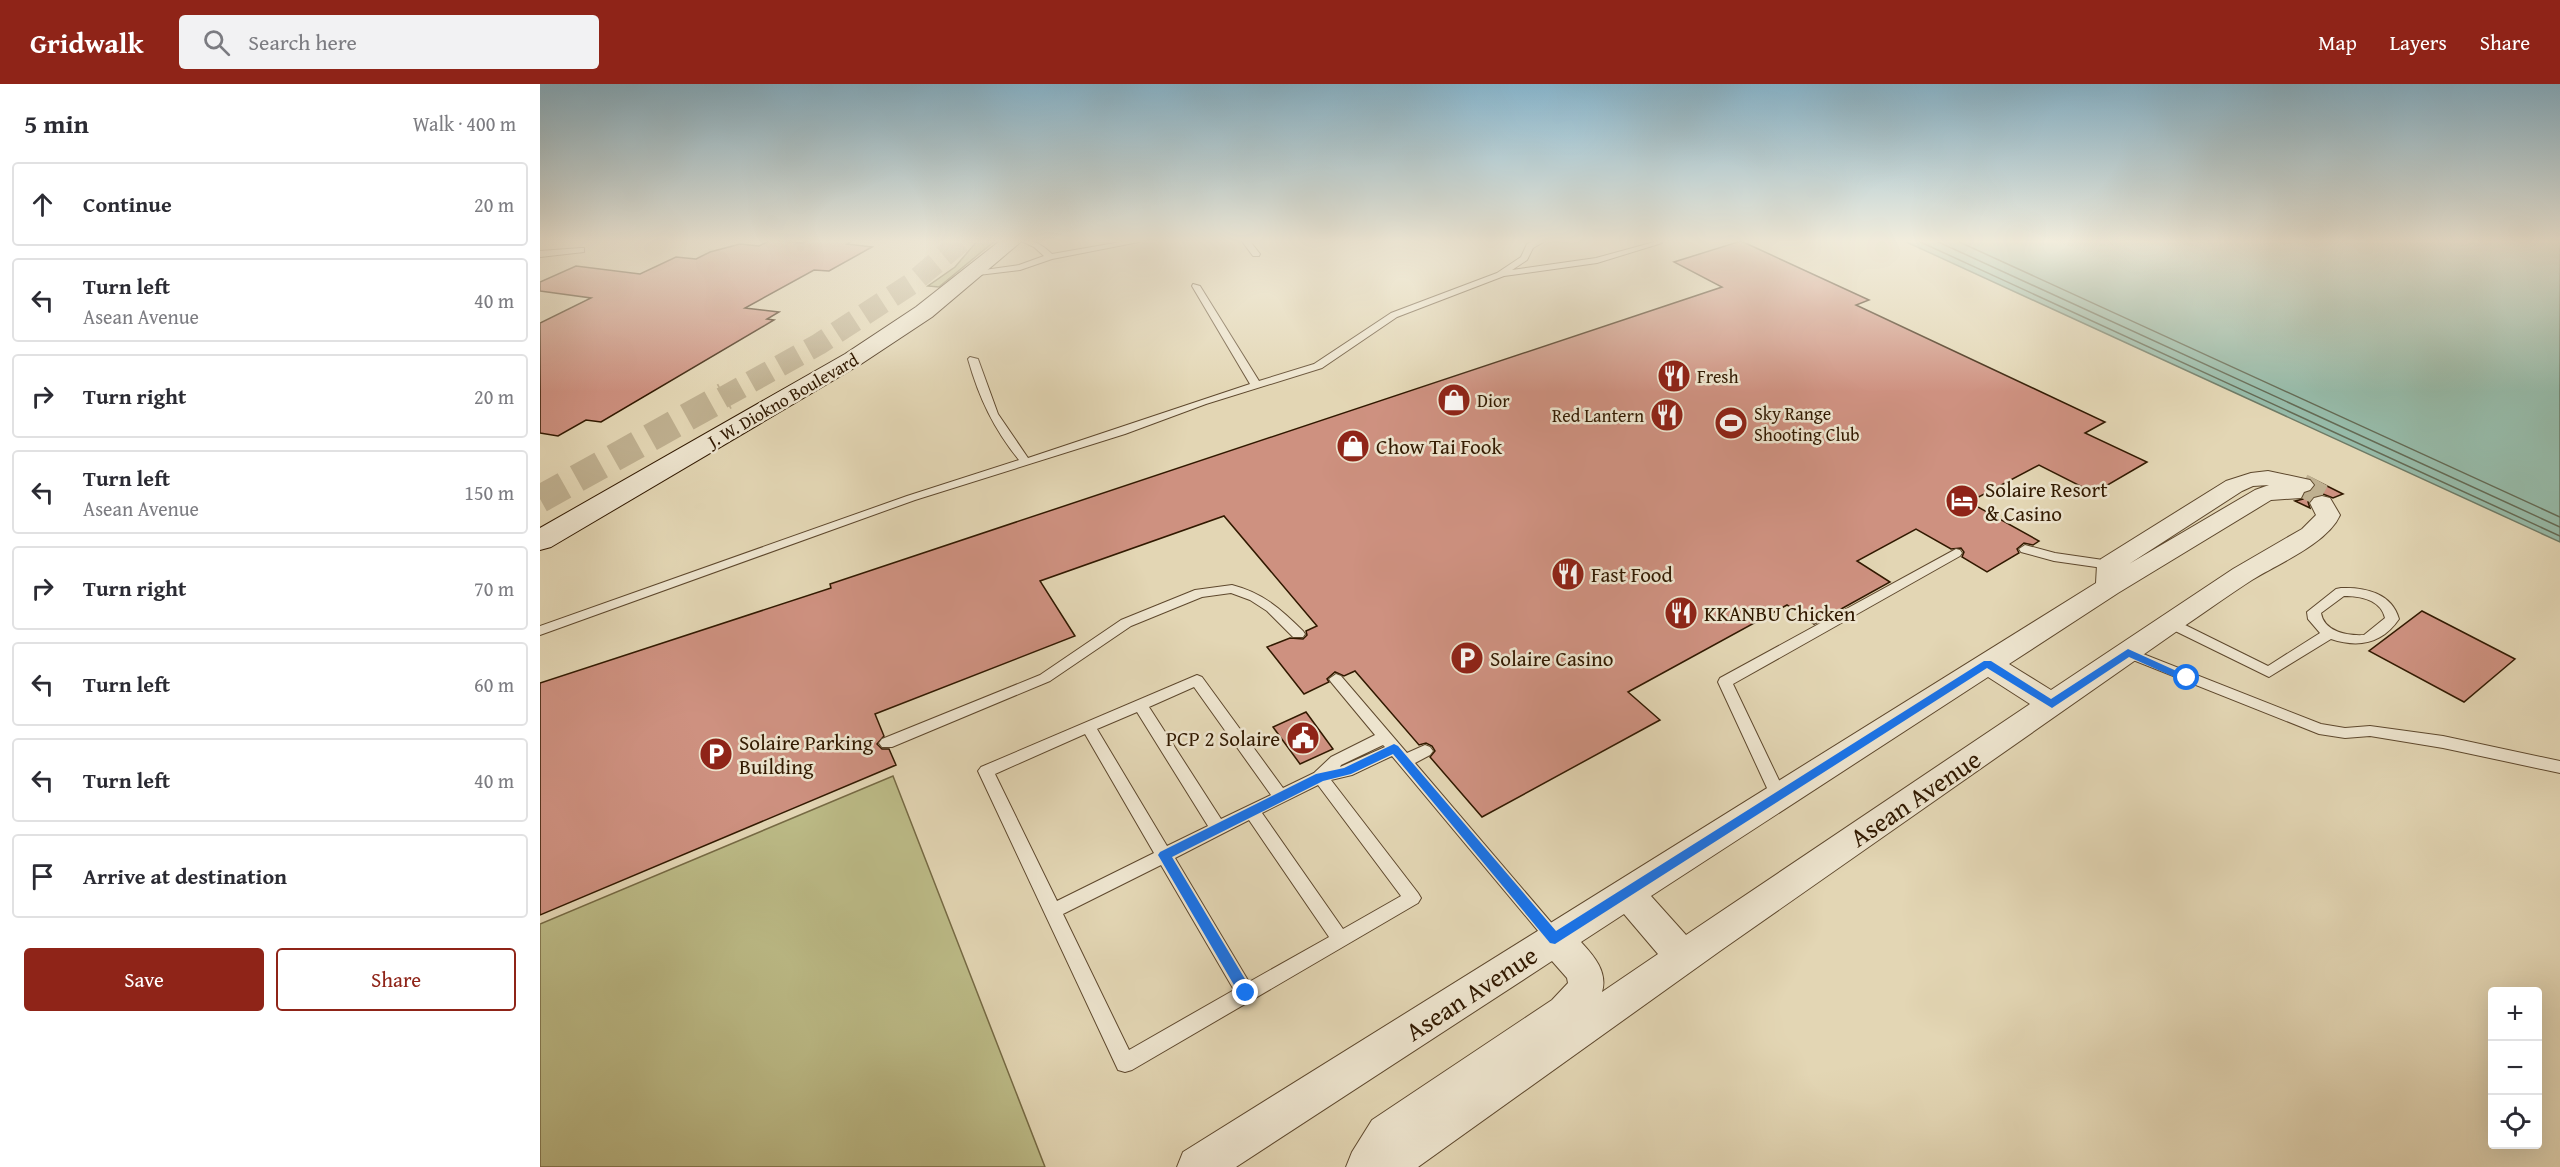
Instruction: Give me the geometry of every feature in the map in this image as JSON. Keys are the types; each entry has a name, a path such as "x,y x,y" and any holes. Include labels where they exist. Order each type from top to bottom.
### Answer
{"street":[{"name":"J. W. Diokno Boulevard","path":"540,541 853,359 924,312 952,291"},
{"name":"Asean Avenue","path":"1198,1167 1987,663 2109,575 2263,495 2275,491 2310,496 2342,515 2342,523 2336,530 2312,545 2242,575 2170,623 1683,957 1382,1167"},
{"path":"1987,663 2052,705"},
{"path":"1627,893 1683,957"},
{"path":"1367,1167 1387,1134 1565,1012 1584,996 1587,986 1584,973 1555,939"}],"lane":[{"path":"1199,291 1256,385"},
{"path":"540,631 911,498 1318,366 1394,315 1459,291"},
{"path":"973,359 985,402 998,428 1026,462"},
{"path":"2025,549 2109,575"},
{"path":"1779,796 1725,682 1956,553"},
{"path":"887,743 1045,678 1126,623 1200,593 1232,589 1255,597 1272,608 1298,634"},
{"path":"2341,592 2367,595 2384,603 2392,614 2389,622 2365,639 2348,639 2330,633 2317,622 2314,612 2341,592"},
{"path":"2170,623 2270,672 2330,633"},
{"path":"2128,653 2319,729 2345,733 2370,730 2443,742 2560,767"},
{"path":"1336,679 1555,939"},
{"path":"1281,797 1197,680 986,771 1125,1063 1412,898 1320,777"},
{"path":"1140,704 1218,828"},
{"path":"1088,727 1246,993"},
{"path":"1053,911 1320,777 1347,771 1390,743"},
{"path":"1405,761 1425,751"},
{"path":"1251,812 1340,939"}],"shaded area":[{"path":"893,776 1045,1167 540,1167 540,924"}],"water":[{"path":"2012,291 2560,291 2560,542"}],"building":[{"path":"540,291 777,291 745,308 779,312 767,319 774,320 601,422 586,420 558,436 540,433 540,323 591,298"},
{"path":"1711,291 1848,291 1869,300 1856,305 2105,422 2085,433 2147,462 2094,493 2039,465 1969,502 2039,541 2033,545 2024,543 2017,549 2019,553 1987,572 1962,557 1964,552 1961,548 1951,549 1916,529 1857,561 1890,582 1814,624 1787,605 1628,692 1660,720 1482,817 1430,757 1435,751 1432,746 1426,743 1419,745 1355,671 1344,676 1335,672 1327,679 1329,682 1304,694 1267,647 1290,638 1303,639 1307,635 1306,631 1317,626 1224,516 1040,581 1075,636 875,714 884,736 877,744 882,749 889,749 896,765 540,915 540,683 831,588 830,584"},
{"path":"2311,478 2343,494 2333,498 2323,494 2313,496 2308,502 2310,508 2295,501 2303,499 2316,486"},
{"path":"2422,611 2515,659 2464,702 2369,651"},
{"name":"PCP 2 Solaire","path":"1306,712 1333,749 1300,764 1273,727"}],"tunnel":[{"path":"722,398 819,344 901,291"},
{"path":"540,499 725,396"},
{"path":"2302,485 2330,500"}],"place":[{"name":"Fresh","path":"1674,376"},
{"name":"Dior","path":"1454,400"},
{"name":"Red Lantern","path":"1667,415"},
{"name":"Sky Range Shooting Club","path":"1731,423"},
{"name":"Chow Tai Fook","path":"1353,446"},
{"name":"Solaire Resort & Casino","path":"1962,501"},
{"name":"Fast Food","path":"1568,574"},
{"name":"KKANBU Chicken","path":"1681,613"},
{"name":"Solaire Casino","path":"1467,658"},
{"name":"PCP 2 Solaire","path":"1303,738"},
{"name":"Solaire Parking Building","path":"716,754"}],"route":[{"path":"1246,993 1164,855 1320,777 1347,771 1394,748 1555,939 1987,663 2052,705 2128,653 2187,678"}]}
